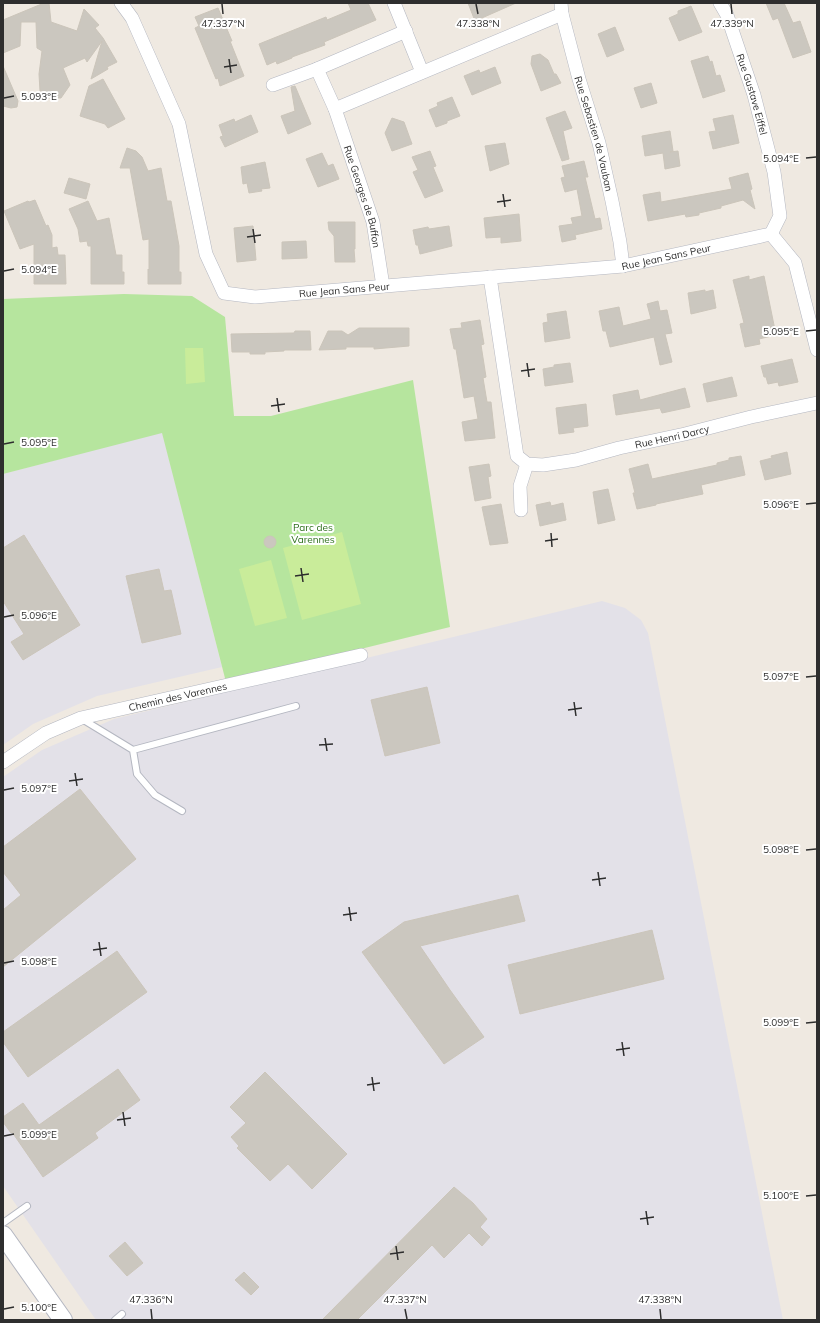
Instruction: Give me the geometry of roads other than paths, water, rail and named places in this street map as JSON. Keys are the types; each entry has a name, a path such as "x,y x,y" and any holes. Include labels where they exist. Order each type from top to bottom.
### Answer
{"main road":[{"path":"3,1235 64,1320"}],"street":[{"name":"Rue Jean Sans Peur","path":"121,3 132,18 179,124 206,254 224,293 254,297 623,266 771,234"},
{"path":"394,3 422,72"},
{"name":"Rue Gustave Eiffel","path":"720,3 726,15 754,94 774,172 780,216 771,234"},
{"path":"335,109 422,72 562,8"},
{"name":"Rue Sebastien de Vauban","path":"562,8 579,79 599,143 614,208 623,266"},
{"path":"273,85 317,69 406,31"},
{"name":"Rue Georges de Buffon","path":"317,69 335,109 373,222 382,286"},
{"path":"771,234 795,263 817,350"},
{"path":"490,277 516,456 527,464 520,486 521,510"},
{"name":"Rue Henri Darcy","path":"527,464 543,465 576,460 619,448 817,403"},
{"name":"Chemin des Varennes","path":"3,762 46,733 81,718 361,655"}],"lane":[{"path":"81,718 133,750 296,706"},
{"path":"133,750 137,774 155,795 182,811"},
{"path":"3,1223 26,1206"},
{"path":"115,1320 122,1314"}],"park label":[{"name":"Parc des Varennes","path":"313,532"}]}
